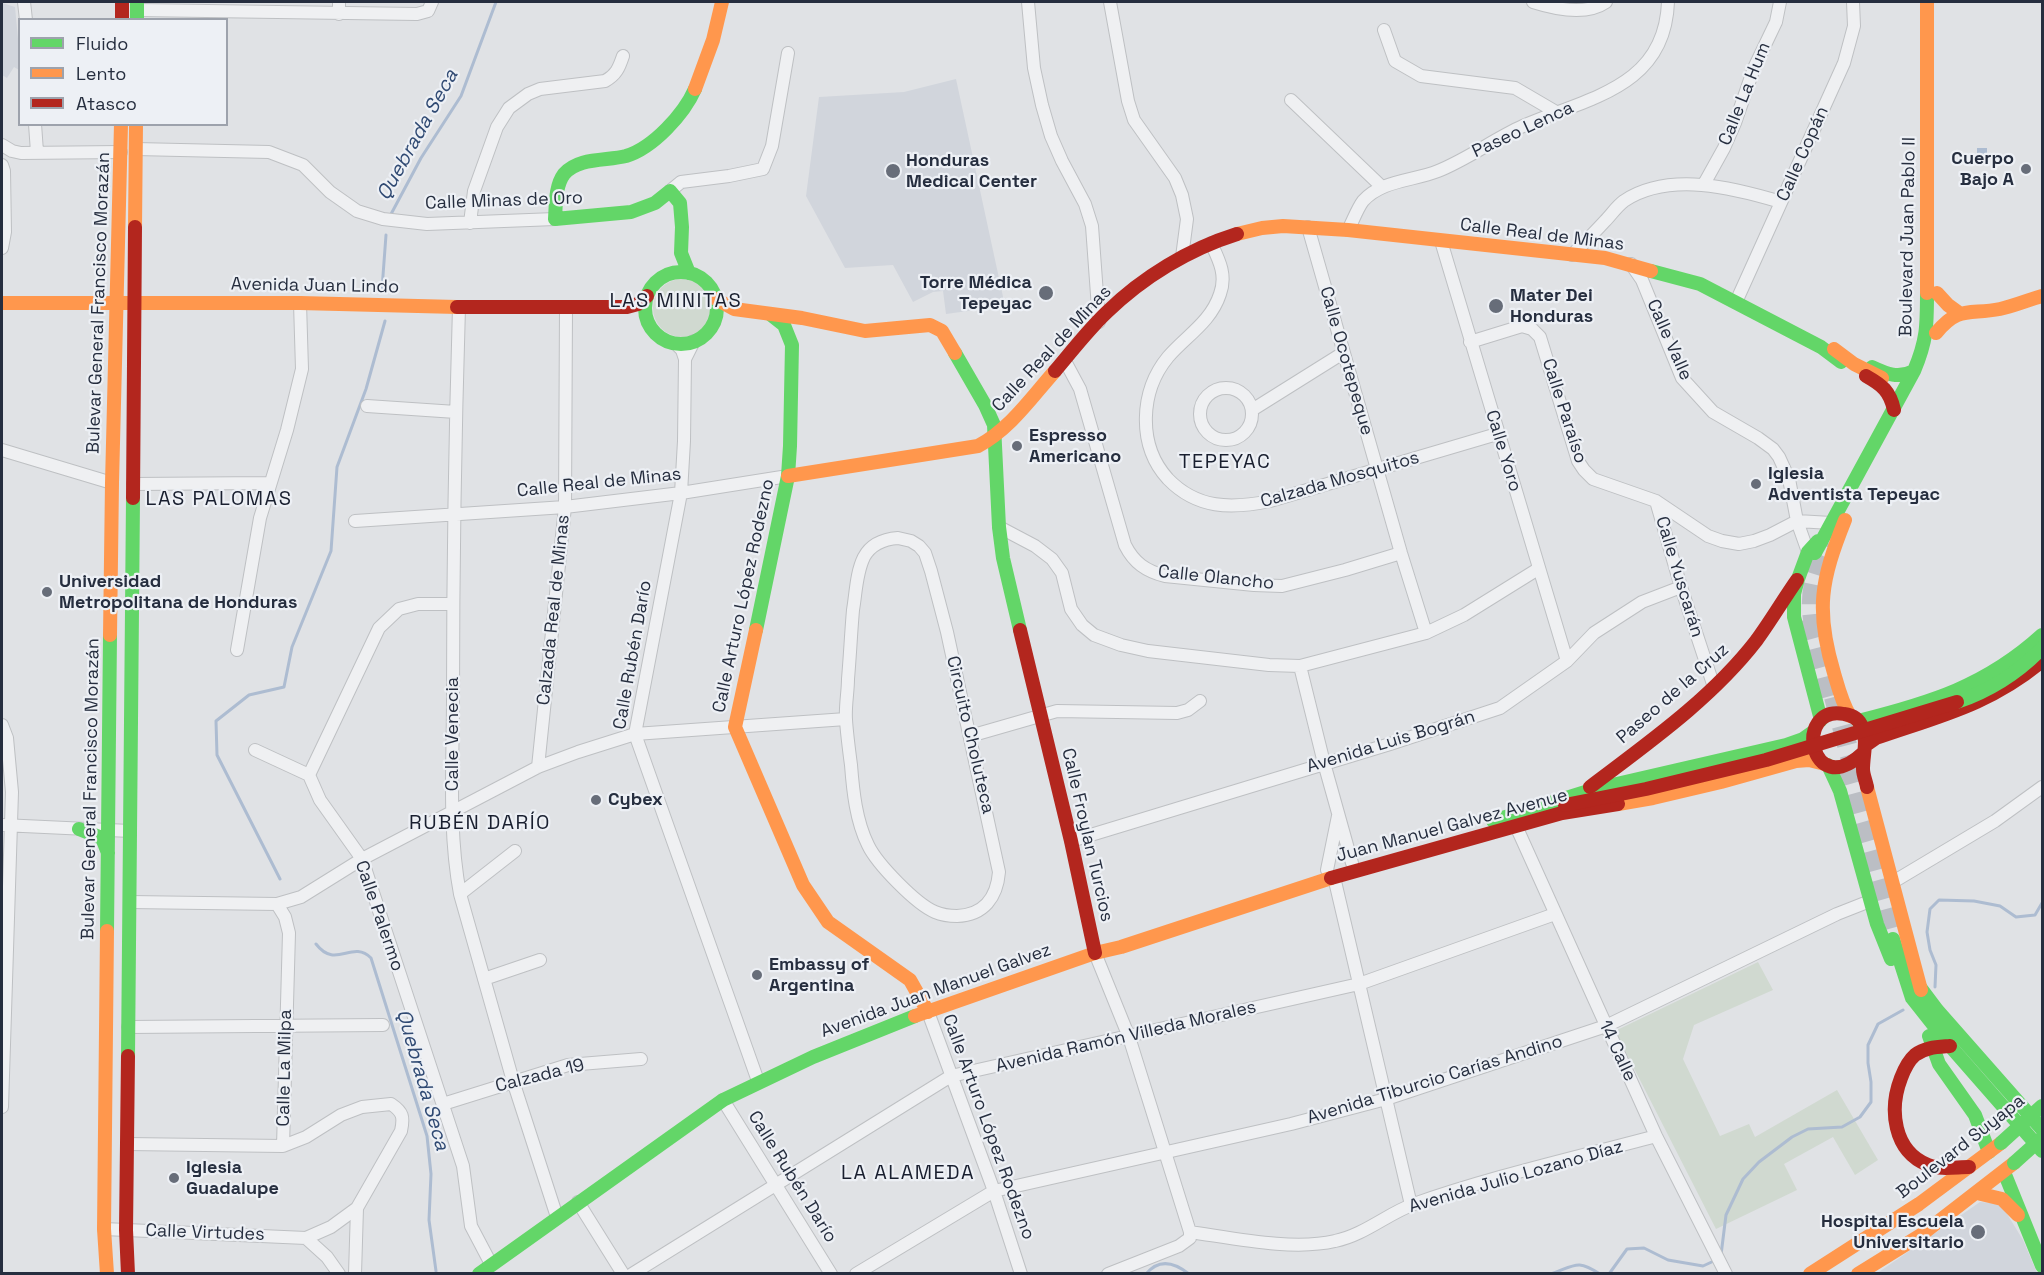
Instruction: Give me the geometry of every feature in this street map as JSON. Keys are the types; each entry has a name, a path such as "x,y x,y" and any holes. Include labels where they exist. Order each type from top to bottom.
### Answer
{"street":[{"path":"24,2 26,18"},
{"path":"122,2 122,18"},
{"path":"137,10 251,7 339,8 417,14 428,11 432,2"},
{"path":"555,219 560,182 563,174 569,168 585,162 627,156 636,152 687,107 698,82 722,2"},
{"path":"1028,2 1034,68 1042,105 1051,136 1085,204 1092,226 1099,322"},
{"path":"1110,2 1128,101 1134,120 1174,178 1182,195 1187,219 1182,257"},
{"path":"1533,2 1549,7 1578,9 1590,8 1606,2"},
{"name":"Paseo Lenca","path":"1348,230 1362,203 1382,187 1439,171 1521,127 1600,97 1630,79 1657,47 1666,24 1668,2"},
{"name":"Calle La Hum","path":"1704,184 1731,131 1754,68 1776,22 1780,2"},
{"name":"Calle Copán","path":"1736,302 1844,63 1854,26 1852,2"},
{"name":"Boulevard Juan Pablo II","path":"1833,530 1864,488 1899,414 1924,347 1927,328 1927,2"},
{"name":"Boulevard Juan Pablo II","path":"1914,400 1934,347 1936,333 1938,2"},
{"path":"1384,30 1395,61 1421,76 1515,88 1556,112"},
{"name":"Calle Minas de Oro","path":"136,149 269,152 303,165 330,192 357,211 383,219 427,224 470,223 555,219 631,212 654,203 681,182 763,169 772,146 788,52"},
{"path":"470,223 474,191 497,127 509,108 528,94 540,89 604,81 618,70 623,56"},
{"path":"1291,100 1382,187"},
{"path":"35,126 37,152"},
{"name":"Bulevar General Francisco Morazán","path":"107,1274 104,1229 112,483 121,126"},
{"name":"Bulevar General Francisco Morazán","path":"128,1274 126,1230 136,126"},
{"path":"2,145 21,153 121,152"},
{"path":"2,248 5,232 3,168 21,153"},
{"path":"1572,255 1623,202 1646,190 1704,184 1781,202"},
{"path":"627,308 638,304 647,296 655,283 676,265 681,253 680,202 670,191"},
{"name":"Calle Real de Minas","path":"355,521 565,507 681,493 978,446 995,436 1127,294 1182,257 1211,243 1262,228 1308,227 1348,230 1605,258 1700,284 1828,348 1891,376 1904,377 1914,371"},
{"name":"Calle Ocotepeque","path":"1308,227 1426,633"},
{"name":"Calle Yoro","path":"1441,241 1497,434 1567,661"},
{"name":"Calzada Mosquitos","path":"1211,243 1222,267 1224,279 1215,308 1167,358 1151,387 1146,402 1146,433 1164,475 1174,485 1196,498 1223,506 1242,507 1270,501 1497,434"},
{"path":"681,253 689,273"},
{"name":"Calle Valle","path":"1631,264 1642,280 1682,378 1713,412 1758,438 1773,449 1779,457 1789,479 1797,522 1811,553"},
{"path":"668,274 689,273 706,282 716,299 715,318 707,332 694,341 676,344"},
{"path":"99,303 106,300 112,293 116,282"},
{"path":"135,282 139,292 147,300 158,303"},
{"path":"1936,293 1959,313"},
{"path":"647,296 645,308 651,329 658,336 676,344 682,350 685,359"},
{"path":"1936,333 1946,321 1959,313 2001,309 2043,296"},
{"path":"716,299 734,309 865,331 930,325 938,327 985,405 992,420 995,436"},
{"name":"Avenida Juan Lindo","path":"2,303 300,303 627,308"},
{"path":"134,326 139,314 158,303"},
{"path":"237,650 260,518 287,430 302,369 300,303"},
{"name":"Calle Venecia","path":"459,307 453,515 456,873 513,1081 557,1217"},
{"name":"Calzada Real de Minas","path":"538,767 565,507 566,308"},
{"path":"627,308 638,311 647,320"},
{"path":"715,318 734,309"},
{"path":"770,314 784,325 792,345"},
{"path":"792,345 796,328 816,321"},
{"name":"Calle Paraíso","path":"1470,342 1522,326 1532,329 1540,337 1578,461 1593,479 1656,501 1708,536 1722,541 1739,544 1770,535 1797,522 1833,530"},
{"name":"Calle Rubén Darío","path":"694,341 685,359 681,493 635,734 758,1081"},
{"name":"Calle Arturo López Rodezno","path":"792,345 788,476 735,727 803,885 817,909 828,922 910,980 928,1012 994,1191 1021,1274"},
{"path":"1828,348 1882,378"},
{"name":"Calle Real de Minas","path":"1828,348 1831,356 1884,386 1892,394 1899,414"},
{"path":"1252,410 1344,353"},
{"name":"Calle Olancho","path":"1065,361 1080,389 1125,545 1131,557 1146,569 1165,576 1282,586 1401,553"},
{"path":"1222,388 1239,391 1246,397 1252,410 1251,421 1247,429 1234,439 1217,439 1204,428 1200,420 1202,403 1214,390 1222,388"},
{"path":"985,405 991,411 1000,413 1024,405"},
{"path":"367,406 456,412"},
{"name":"Boulevard Juan Pablo II","path":"1833,530 1899,414"},
{"name":"Calle Froylan Turcios","path":"995,436 999,527 1003,558 1071,841 1095,953 1129,1037 1190,1232"},
{"path":"2,450 112,483"},
{"path":"133,484 270,483"},
{"name":"Calle Yuscarán","path":"1656,501 1713,687"},
{"path":"999,527 1035,546 1053,559 1062,573 1071,609 1094,635 1121,645 1148,651 1269,665 1300,666 1426,633 1464,615 1538,569"},
{"path":"1833,530 1811,553 1798,579 1794,594 1794,616 1817,726 1812,746 1836,779 1885,947 1916,994 2043,1129"},
{"path":"1833,530 1824,583 1822,621 1845,708 1863,728 1863,771 1893,882 1916,994"},
{"name":"Circuito Choluteca","path":"898,538 911,541 925,553 947,632 970,736 999,872 998,886 986,907 963,916 948,916 935,912 922,904 882,866 868,845 856,803 846,719 851,630 858,577 864,556 874,545 886,539 898,538"},
{"name":"Paseo de la Cruz","path":"1579,793 1603,778 1713,687 1749,650 1798,579"},
{"name":"Avenida Luis Bográn","path":"1071,841 1390,744 1500,708 1567,661 1594,633 1642,602 1681,587"},
{"path":"255,750 309,775 379,628 399,609 418,604 453,604"},
{"path":"1817,726 1835,713 1854,718 1892,712 1958,691 2005,667 2043,635"},
{"path":"1536,814 1565,805 1641,791 1792,753 1949,704 1983,692 2022,668 2043,648"},
{"path":"1827,765 1844,767 1852,765 1876,738 1988,700 2043,661"},
{"path":"1300,666 1352,863 1330,873"},
{"path":"970,736 1057,711 1177,713 1188,710 1200,701"},
{"path":"130,902 278,904 302,897 362,859 538,767 635,734 846,719"},
{"path":"2,725 8,738 12,792 6,826 2,1107"},
{"name":"Juan Manuel Galvez Avenue","path":"1095,953 1121,947 1330,873 1516,826 1579,793 1786,746 1803,739 1817,726"},
{"name":"Juan Manuel Galvez Avenue","path":"1352,863 1536,814 1562,813 1653,798 1797,761 1809,760 1827,765"},
{"name":"Calle Palermo","path":"309,775 320,801 362,859 463,1166 471,1226 490,1264"},
{"path":"1893,882 1995,821 2043,787"},
{"path":"1339,812 1330,873 1359,984 1411,1205"},
{"path":"6,826 130,831"},
{"name":"14 Calle","path":"1516,826 1656,1136 1722,1265"},
{"path":"79,829 102,838 108,853"},
{"path":"460,894 515,851"},
{"name":"Avenida Tiburcio Carías Andino","path":"856,1274 994,1191 1292,1124 1386,1099 1606,1026 1837,914 1870,901"},
{"name":"Calle La Milpa","path":"278,904 285,917 289,933 283,1146 306,1137 342,1115 362,1107 391,1104 400,1110 404,1117 401,1131 357,1208 355,1274"},
{"name":"Avenida Ramón Villeda Morales","path":"632,1274 951,1076 1359,984 1555,914"},
{"path":"1896,938 1926,1018 1936,1062 1974,1113 1989,1152"},
{"name":"Avenida Juan Manuel Galvez","path":"479,1274 723,1100 758,1081 818,1054 928,1012 1095,953"},
{"path":"484,979 540,960"},
{"path":"1926,1018 2043,1152"},
{"path":"128,1027 383,1025"},
{"path":"1950,1046 1931,1048 1915,1054 1910,1059 1897,1085 1893,1114 1897,1133 1905,1148 1917,1159 1928,1165 1940,1167 1969,1167"},
{"name":"Calzada 19","path":"443,1104 568,1065 640,1059"},
{"name":"Calle Rubén Darío","path":"723,1100 831,1274"},
{"name":"Boulevard Suyapa","path":"1810,1274 1918,1204 2001,1143 2043,1106"},
{"name":"Avenida Julio Lozano Díaz","path":"1190,1232 1271,1242 1317,1244 1336,1241 1358,1234 1411,1205 1656,1136"},
{"path":"1858,1274 1921,1235 1977,1193 2043,1138"},
{"path":"127,1144 283,1146"},
{"path":"2009,1167 2024,1222 2043,1266"},
{"path":"1977,1193 2002,1199 2024,1222"},
{"path":"578,1202 623,1274"},
{"name":"Calle Virtudes","path":"104,1229 306,1238 331,1227 357,1208"},
{"path":"1108,1274 1179,1246 1190,1238 1190,1232"},
{"path":"306,1238 327,1257 339,1274"}],"shaded area":[{"path":"2,3 15,7 18,69 14,67 7,78 2,75"},
{"name":"Honduras Medical Center","path":"956,79 1005,306 946,314 943,291 933,292 913,302 893,265 845,268 806,196 819,97 904,92"},
{"path":"682,279 693,281 706,292 711,308 709,319 698,332 682,337 671,335 658,324 653,308 655,297 666,284"},
{"path":"1758,962 1773,990 1694,1025 1683,1059 1720,1136 1749,1124 1755,1137 1837,1090 1878,1160 1855,1175 1833,1137 1784,1164 1797,1190 1716,1229 1615,1031"},
{"name":"Hospital Escuela Universitario","path":"1980,1202 2001,1204 2023,1240 2037,1273 1876,1274"}],"water":[{"path":"1977,148 1987,148 1987,162 1977,162"}],"waterway":[{"name":"Quebrada Seca","path":"390,216 421,158 461,96 496,2"},
{"path":"382,289 386,235"},
{"name":"Quebrada Seca","path":"280,879 217,755 216,721 249,695 284,687 292,647 331,551 337,467 366,389 385,321"},
{"path":"1935,987 1936,965 1930,950 1927,932 1930,909 1939,900 1974,901 2000,906 2016,917 2035,915 2042,903"},
{"name":"Quebrada Seca","path":"316,944 330,954 357,951 371,958 427,1136 431,1174 429,1220 436,1271"},
{"path":"1721,1255 1726,1215 1743,1179 1759,1162 1792,1137 1808,1129 1842,1127 1860,1117 1871,1102 1868,1045 1878,1024 1903,1010"},
{"path":"1609,1274 1627,1249 1644,1248 1668,1260 1703,1266 1716,1260"},
{"path":"1146,1274 1161,1264 1178,1267 1189,1274"},
{"path":"1551,1274 1576,1265 1586,1266 1600,1274"}],"tunnel":[{"path":"1816,634 1812,610 1813,588 1819,566 1830,544"},
{"path":"1805,620 1830,714"},
{"path":"1834,697 1856,778"},
{"path":"1844,765 1893,939"}],"traffic: fast":[{"path":"137,2 137,18"},
{"path":"689,273 681,253 680,203 670,191 655,203 631,212 555,219 557,190 564,174 585,162 626,156 647,146 675,119 695,89"},
{"path":"1651,271 1700,284 1821,347 1841,362"},
{"path":"681,272 701,278 711,288 717,308 711,328 701,338 681,344 661,338 651,328 645,308 651,288 661,278 681,272"},
{"path":"1815,553 1914,371 1922,350 1925,333 1927,293"},
{"path":"756,630 788,476 790,446 792,345 784,325 770,314"},
{"path":"955,353 994,425 999,527 1003,558 1020,630"},
{"path":"1872,367 1893,375 1903,375 1914,371"},
{"path":"128,1056 133,498"},
{"path":"1818,541 1808,552 1798,579 1794,594 1794,617 1821,720"},
{"path":"107,931 110,635"},
{"path":"1858,721 1933,699 1978,680 2021,653 2042,635"},
{"path":"1957,702 2003,680 2042,648"},
{"path":"1493,821 1595,789 1786,745 1803,739 1813,732"},
{"path":"1828,765 1840,791 1877,924 1891,959"},
{"path":"79,829 102,838 108,853"},
{"path":"1893,939 1912,998 1950,1046 2042,1151"},
{"path":"1919,986 1937,1010 2042,1129"},
{"path":"479,1274 723,1100 813,1057 915,1016"},
{"path":"1929,1036 1939,1064 1975,1115 1989,1152"},
{"path":"2001,1143 2042,1106"},
{"path":"2014,1163 2042,1138"},
{"path":"2004,1172 2042,1266"}],"traffic: slow":[{"path":"695,89 713,40 722,2"},
{"path":"1927,2 1927,293"},
{"path":"110,635 121,126"},
{"path":"135,227 136,126"},
{"path":"1237,234 1283,226 1348,230 1605,258 1651,271"},
{"path":"1937,293 1959,313"},
{"path":"1936,333 1951,318 1958,315 2000,309 2042,296"},
{"path":"716,299 734,309 802,318 865,331 930,325 942,331 955,353"},
{"path":"2,303 300,303 457,307"},
{"path":"1834,349 1854,364 1882,378"},
{"path":"788,476 978,446 1010,422 1055,371"},
{"path":"1845,520 1830,560 1823,595 1823,613 1828,651 1850,716"},
{"path":"756,630 735,727 803,885 828,922 910,980 928,1012"},
{"path":"1618,804 1721,782 1796,761 1809,760 1825,764"},
{"path":"1867,787 1921,990"},
{"path":"915,1016 1095,953 1121,947 1331,878"},
{"path":"107,931 104,1229 107,1274"},
{"path":"1810,1274 1919,1204 2001,1143"},
{"path":"1858,1274 1921,1235 2014,1163"},
{"path":"1977,1193 2002,1199 2018,1215"}],"traffic: jam":[{"path":"122,2 122,18"},
{"path":"133,498 135,227"},
{"path":"1055,371 1100,319 1136,287 1184,256 1237,234"},
{"path":"457,307 627,307 638,304 647,296"},
{"path":"1866,376 1884,389 1894,410"},
{"path":"1590,787 1678,719 1719,682 1756,641 1797,580"},
{"path":"1020,630 1071,841 1095,953"},
{"path":"1866,745 1876,738 1942,716 1983,699 2042,661"},
{"path":"1565,805 1646,789 1766,760 1957,702"},
{"path":"1863,753 1845,765 1830,767 1820,760 1814,748 1814,735 1818,723 1828,715 1844,714 1852,716 1859,722 1865,737 1863,774 1867,787"},
{"path":"1331,878 1562,813 1618,804"},
{"path":"1950,1046 1923,1050 1908,1063 1897,1090 1895,1103 1897,1128 1907,1150 1916,1159 1933,1167 1969,1167"},
{"path":"128,1056 126,1230 128,1274"}],"place":[{"name":"Cuerpo Bajo A","path":"2026,169"},
{"name":"Honduras Medical Center","path":"893,171"},
{"name":"Torre Médica Tepeyac","path":"1046,293"},
{"name":"Mater Dei Honduras","path":"1496,306"},
{"name":"Espresso Americano","path":"1017,446"},
{"name":"Iglesia Adventista Tepeyac","path":"1756,484"},
{"name":"Universidad Metropolitana de Honduras","path":"47,592"},
{"name":"Cybex","path":"596,800"},
{"name":"Embassy of Argentina","path":"757,975"},
{"name":"Iglesia Guadalupe","path":"174,1178"},
{"name":"Hospital Escuela Universitario","path":"1978,1232"}],"district":[{"name":"LAS MINITAS","path":"676,302"},
{"name":"TEPEYAC","path":"1225,463"},
{"name":"LAS PALOMAS","path":"219,500"},
{"name":"RUBÉN DARÍO","path":"480,824"},
{"name":"LA ALAMEDA","path":"908,1174"}]}
